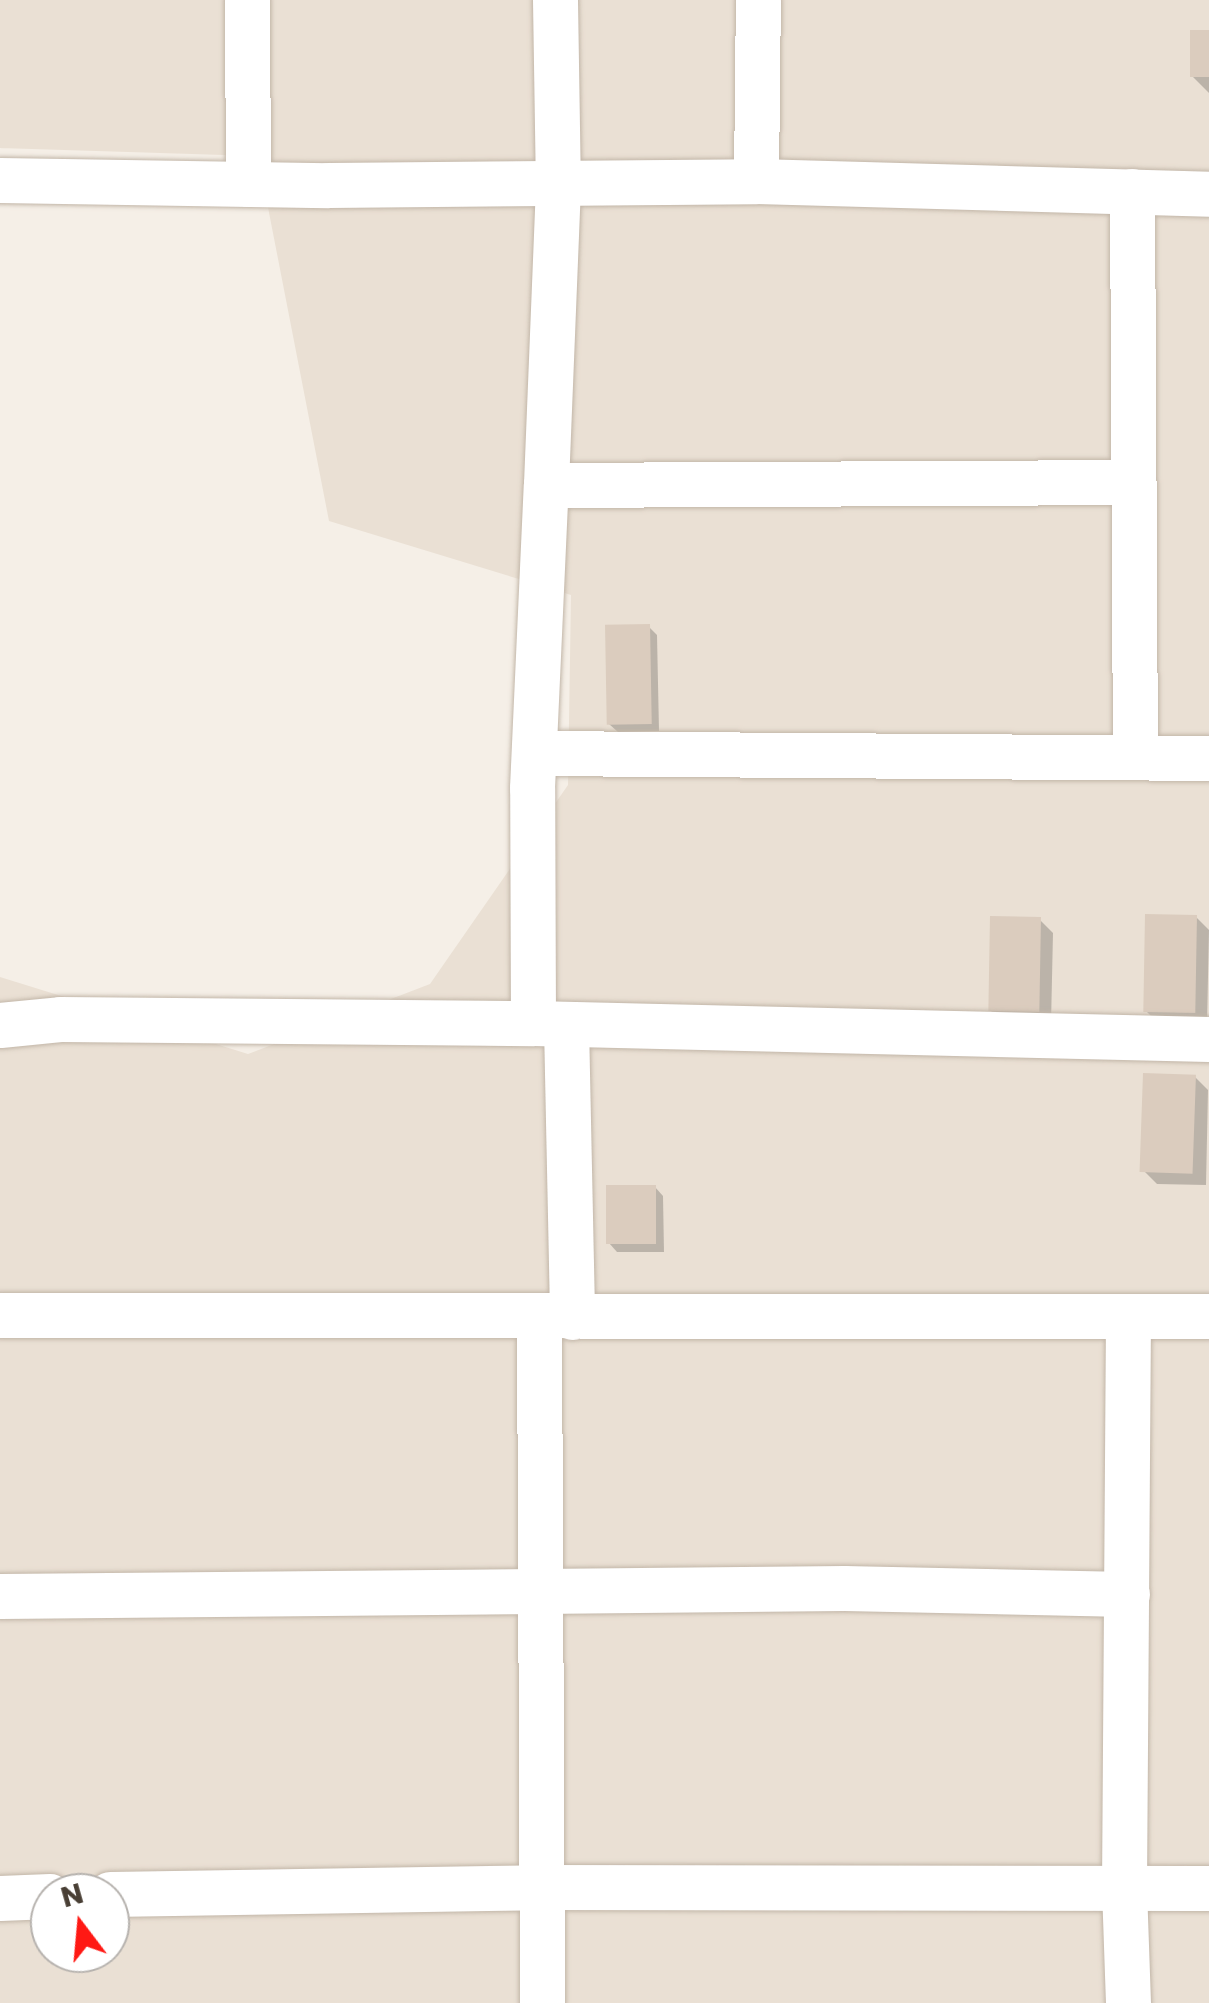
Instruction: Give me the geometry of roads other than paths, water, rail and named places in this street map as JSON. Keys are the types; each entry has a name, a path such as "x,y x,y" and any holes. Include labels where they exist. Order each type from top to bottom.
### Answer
{"street":[{"path":"248,0 248,184"},
{"path":"542,2003 543,1592 555,1317 550,1024 534,753 558,185 555,0"},
{"path":"756,181 758,0"},
{"path":"0,180 558,185 756,181 1209,194"},
{"path":"1132,191 1135,756"},
{"path":"546,485 1132,482"},
{"path":"534,753 1209,758"},
{"path":"0,1025 60,1019 550,1024 1209,1039"},
{"path":"0,1315 1209,1316"},
{"path":"1128,1316 1124,1888 1128,2003"},
{"path":"0,1596 844,1588 1127,1594"},
{"path":"130,1894 541,1887 1209,1888"},
{"path":"0,1898 30,1897"}]}
